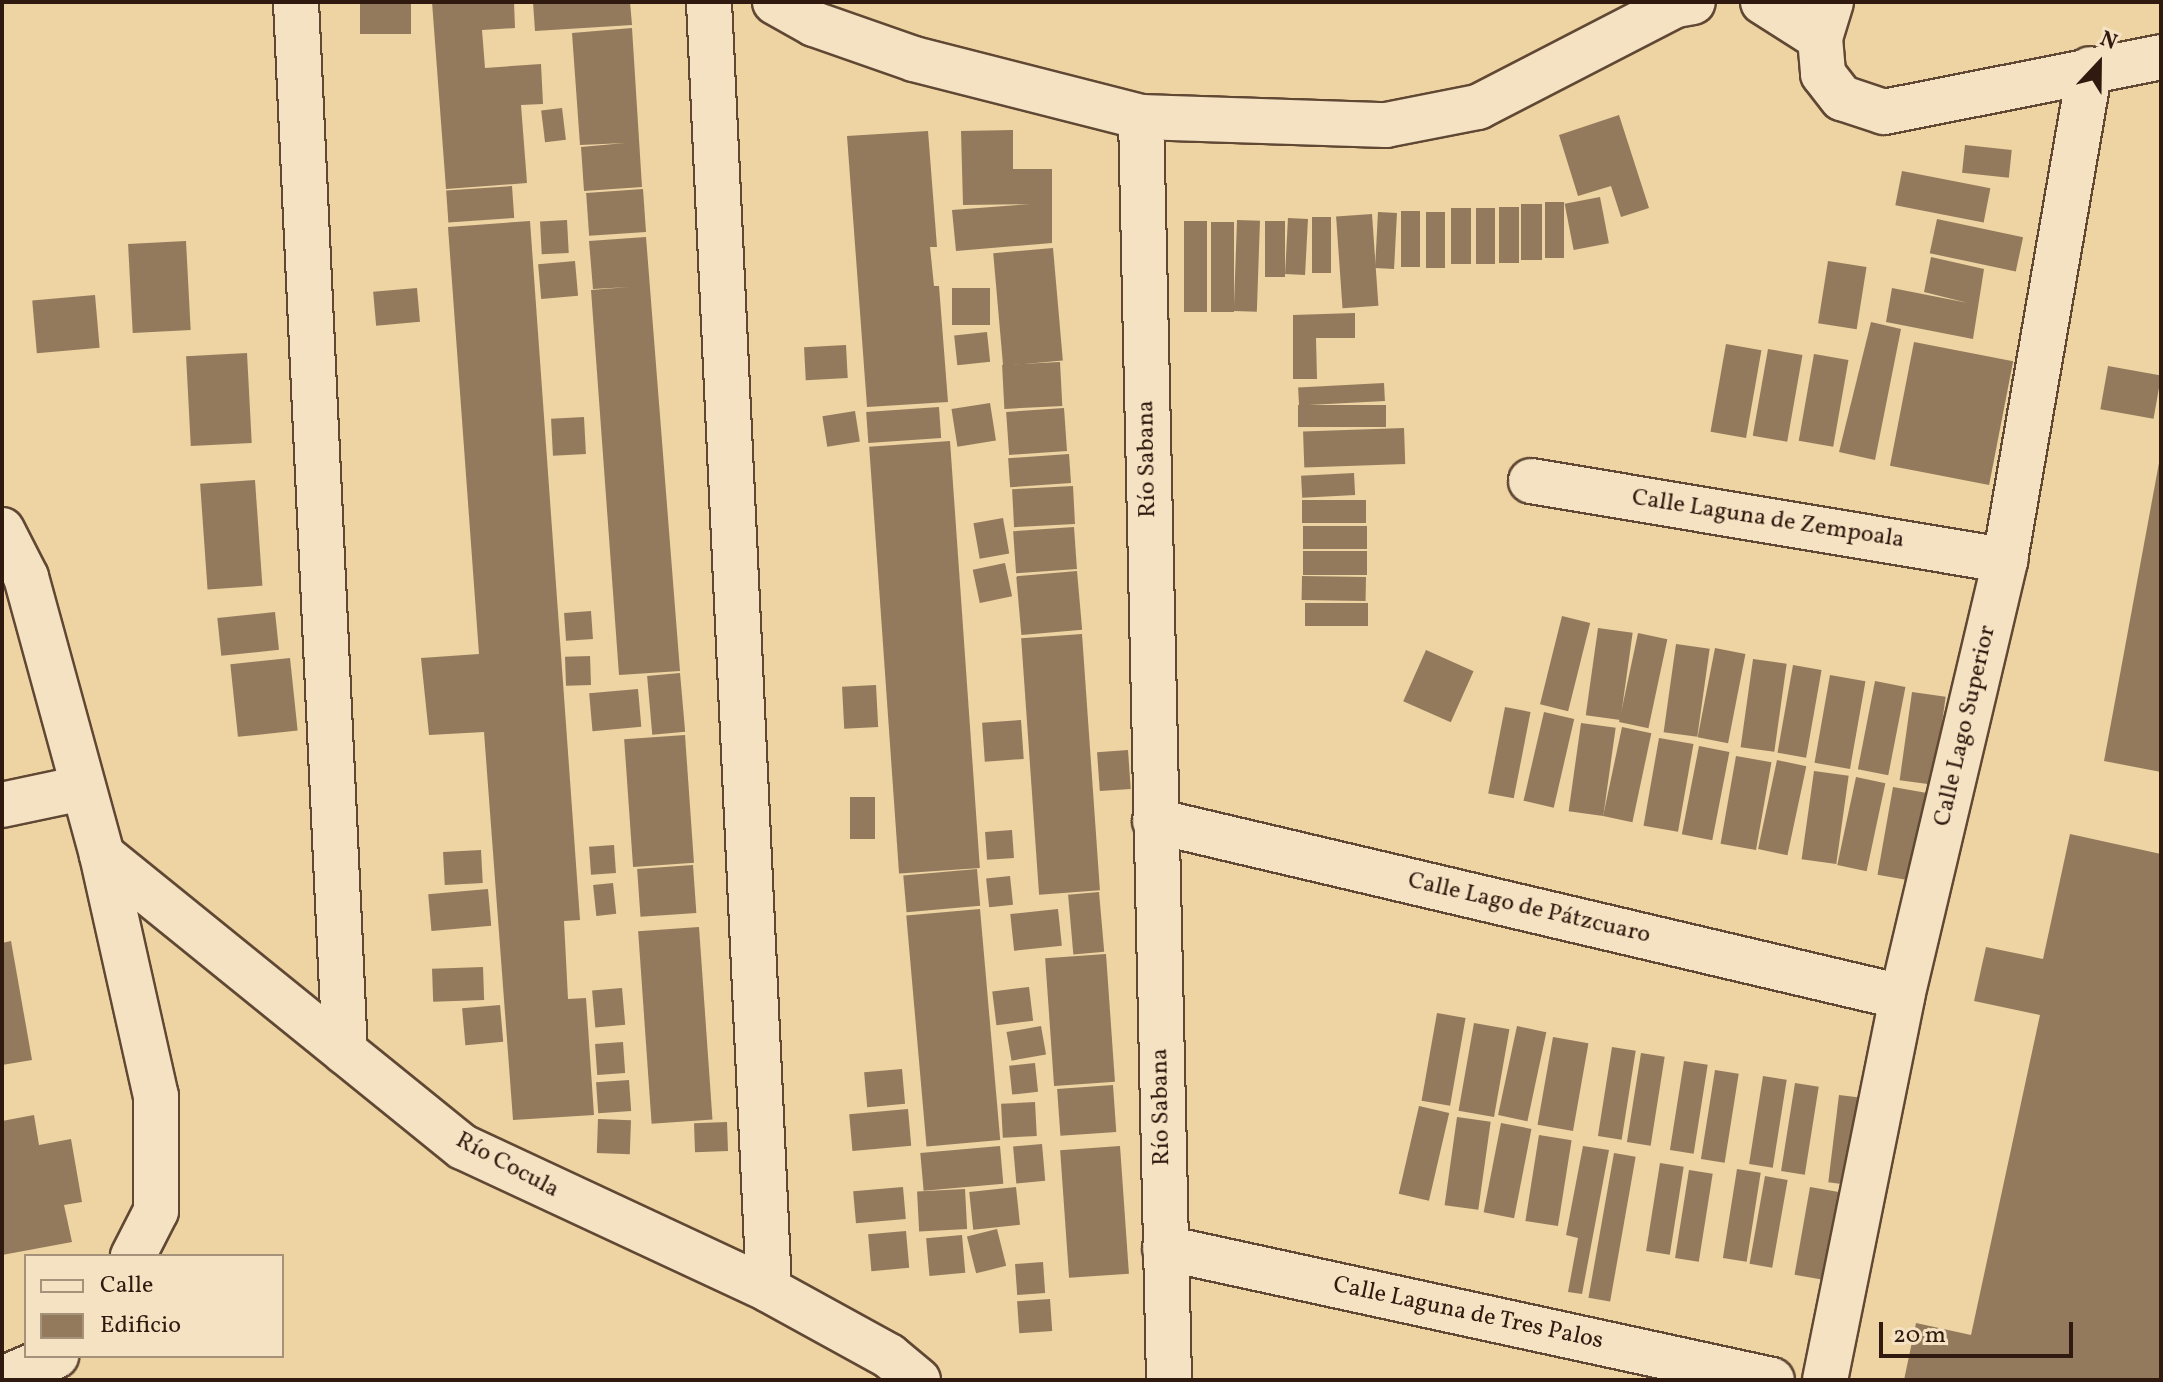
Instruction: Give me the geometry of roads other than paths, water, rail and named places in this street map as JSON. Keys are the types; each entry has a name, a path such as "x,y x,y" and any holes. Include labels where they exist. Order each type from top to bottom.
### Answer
{"street":[{"path":"296,2 345,1052"},
{"path":"709,2 769,1290"},
{"path":"775,2 814,24 914,59 1141,117 1386,125 1478,107 1676,5 1693,2"},
{"path":"1763,2 1825,20 1823,74 1842,98 1884,112 2161,57"},
{"name":"Calle Lago Superior","path":"1825,1380 1902,997 2005,560 2090,69"},
{"name":"Río Sabana","path":"1141,117 1169,1380"},
{"name":"Calle Laguna de Zempoala","path":"1531,481 2005,560"},
{"path":"2,530 26,577 102,855 156,1096 156,1211 134,1254"},
{"path":"2,805 82,788"},
{"name":"Calle Lago de Pátzcuaro","path":"1155,821 1902,997"},
{"name":"Río Cocula","path":"102,855 463,1147 769,1290 889,1356 918,1380"},
{"name":"Calle Laguna de Tres Palos","path":"1165,1248 1772,1380"},
{"path":"2,1379 51,1358"}]}
